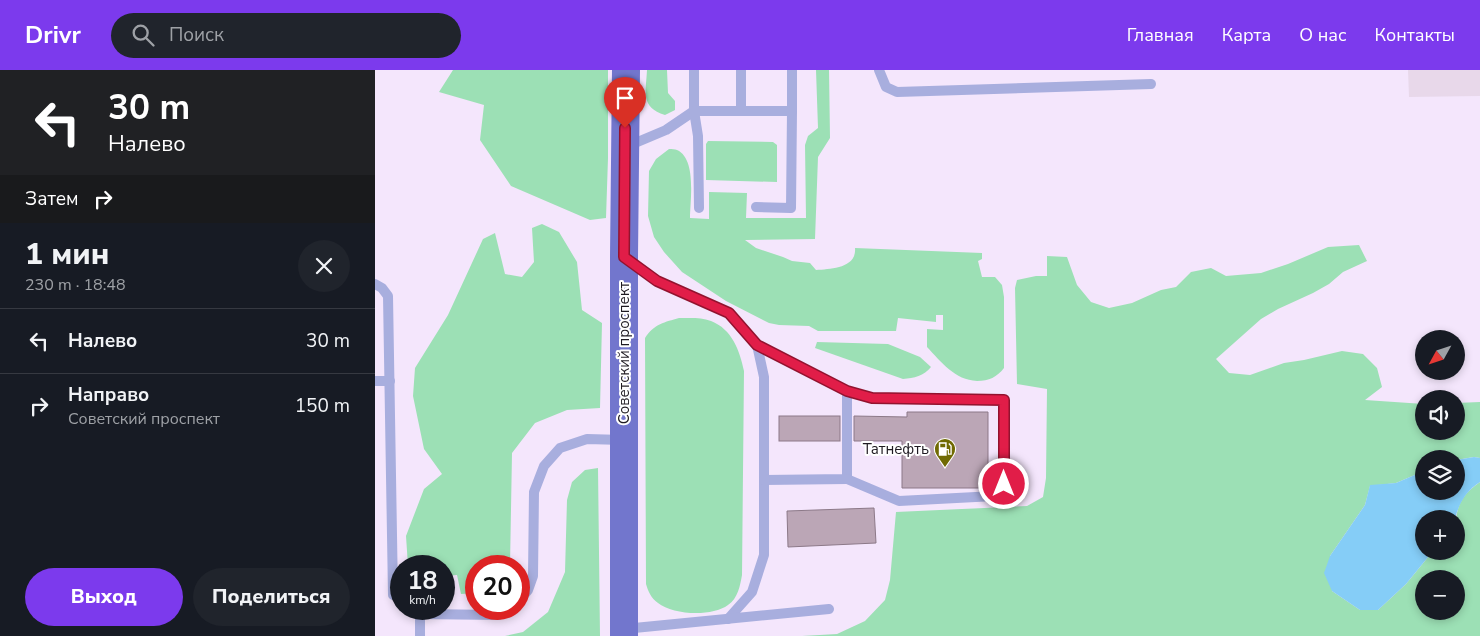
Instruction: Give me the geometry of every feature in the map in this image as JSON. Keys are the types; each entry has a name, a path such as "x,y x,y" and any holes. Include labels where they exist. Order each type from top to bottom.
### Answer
{"main road":[{"name":"Советский проспект","path":"624,633 626,70"}],"lane":[{"path":"694,70 694,111 699,136 699,208"},
{"path":"741,70 741,111"},
{"path":"756,207 791,208 792,70"},
{"path":"879,70 886,87 897,92 1151,84"},
{"path":"625,147 666,130 694,111 792,111"},
{"path":"624,257 657,281 729,313 757,345 847,391 872,398 1004,400 1004,484 1000,493 995,496 899,501 847,479 764,480"},
{"path":"375,284 382,288 388,296 392,555"},
{"path":"728,619 752,592 764,555 764,377 757,345"},
{"path":"375,381 390,381"},
{"path":"847,391 847,479"},
{"path":"530,584 533,576 534,492 544,466 560,448 587,439 624,440"},
{"path":"624,633 728,619 829,609"},
{"path":"419,636 420,620"}],"shaded area":[{"path":"1408,70 1480,70 1480,96 1409,97"}],"green space":[{"path":"453,70 608,70 606,218 590,220 511,186 480,140 484,105 439,92"},
{"path":"647,70 667,70 668,93 675,101 675,110 665,115 651,108 646,98"},
{"path":"816,70 829,70 830,138 818,157 815,239 745,240 756,248 792,261 810,263 816,270 842,266 852,260 855,255 855,248 982,253 982,259 978,261 982,277 995,277 1002,285 1004,297 1004,368 996,376 985,380 969,380 955,374 927,347 927,329 943,330 943,315 936,315 936,322 898,318 896,331 818,331 809,326 769,323 726,301 682,272 664,252 654,237 648,216 649,171 656,159 669,149 677,150 683,155 690,171 690,218 709,219 709,192 747,193 746,218 806,218 805,145 808,136 818,128"},
{"path":"708,141 773,142 777,145 777,182 706,180 706,144"},
{"path":"542,224 559,232 577,262 582,310 602,323 600,408 567,410 535,423 512,453 510,555 465,555 465,594 461,594 457,575 455,575 455,555 407,555 406,536 424,489 442,474 424,449 413,396 415,368 448,315 483,239 495,233 505,274 522,277 534,262 532,228"},
{"path":"1359,245 1367,261 1343,272 1329,284 1313,293 1261,319 1216,359 1229,373 1250,375 1284,363 1342,351 1363,354 1377,368 1382,387 1365,400 1415,403 1415,440 1465,440 1465,403 1480,402 1480,458 1465,458 1465,450 1415,450 1415,475 1396,483 1370,486 1365,505 1330,556 1332,591 1360,610 1378,610 1415,573 1415,620 1465,620 1465,570 1417,570 1426,560 1465,560 1465,510 1458,510 1462,500 1465,500 1465,496 1480,482 1480,636 802,636 837,634 865,621 885,600 890,580 896,512 1027,506 1043,497 1046,478 1047,389 1017,384 1015,288 1017,280 1047,276 1047,256 1067,257 1077,285 1091,302 1109,308 1132,303 1161,290 1176,287 1191,272 1211,268 1226,276 1261,273 1328,247"},
{"path":"679,318 707,320 724,329 730,335 737,348 744,371 742,575 738,592 728,605 721,609 703,613 683,612 665,607 653,599 646,584 645,338 648,333 664,322"},
{"path":"817,342 888,344 920,357 931,367 919,376 903,379 815,348"},
{"path":"598,468 600,636 505,636 523,632 548,612 565,572 567,500 572,482 585,470"}],"water":[{"path":"1465,458 1480,458 1480,482 1465,497"},
{"path":"1415,475 1415,500 1463,500 1458,510 1415,510 1415,560 1426,560 1417,570 1415,570 1415,573 1406,584 1378,610 1360,610 1332,591 1324,573 1330,556 1365,505 1370,485 1396,483"}],"building":[{"name":"Татнефть","path":"907,412 988,412 988,488 902,488 902,441 854,441 854,416 907,417"},
{"path":"779,416 840,416 840,441 779,441"},
{"path":"874,508 876,543 788,547 787,511"}],"place":[{"name":"Татнефть","path":"945,468"}],"route":[{"path":"625,128 624,257 657,281 729,313 757,345 847,391 872,398 1004,400 1004,484"}]}
